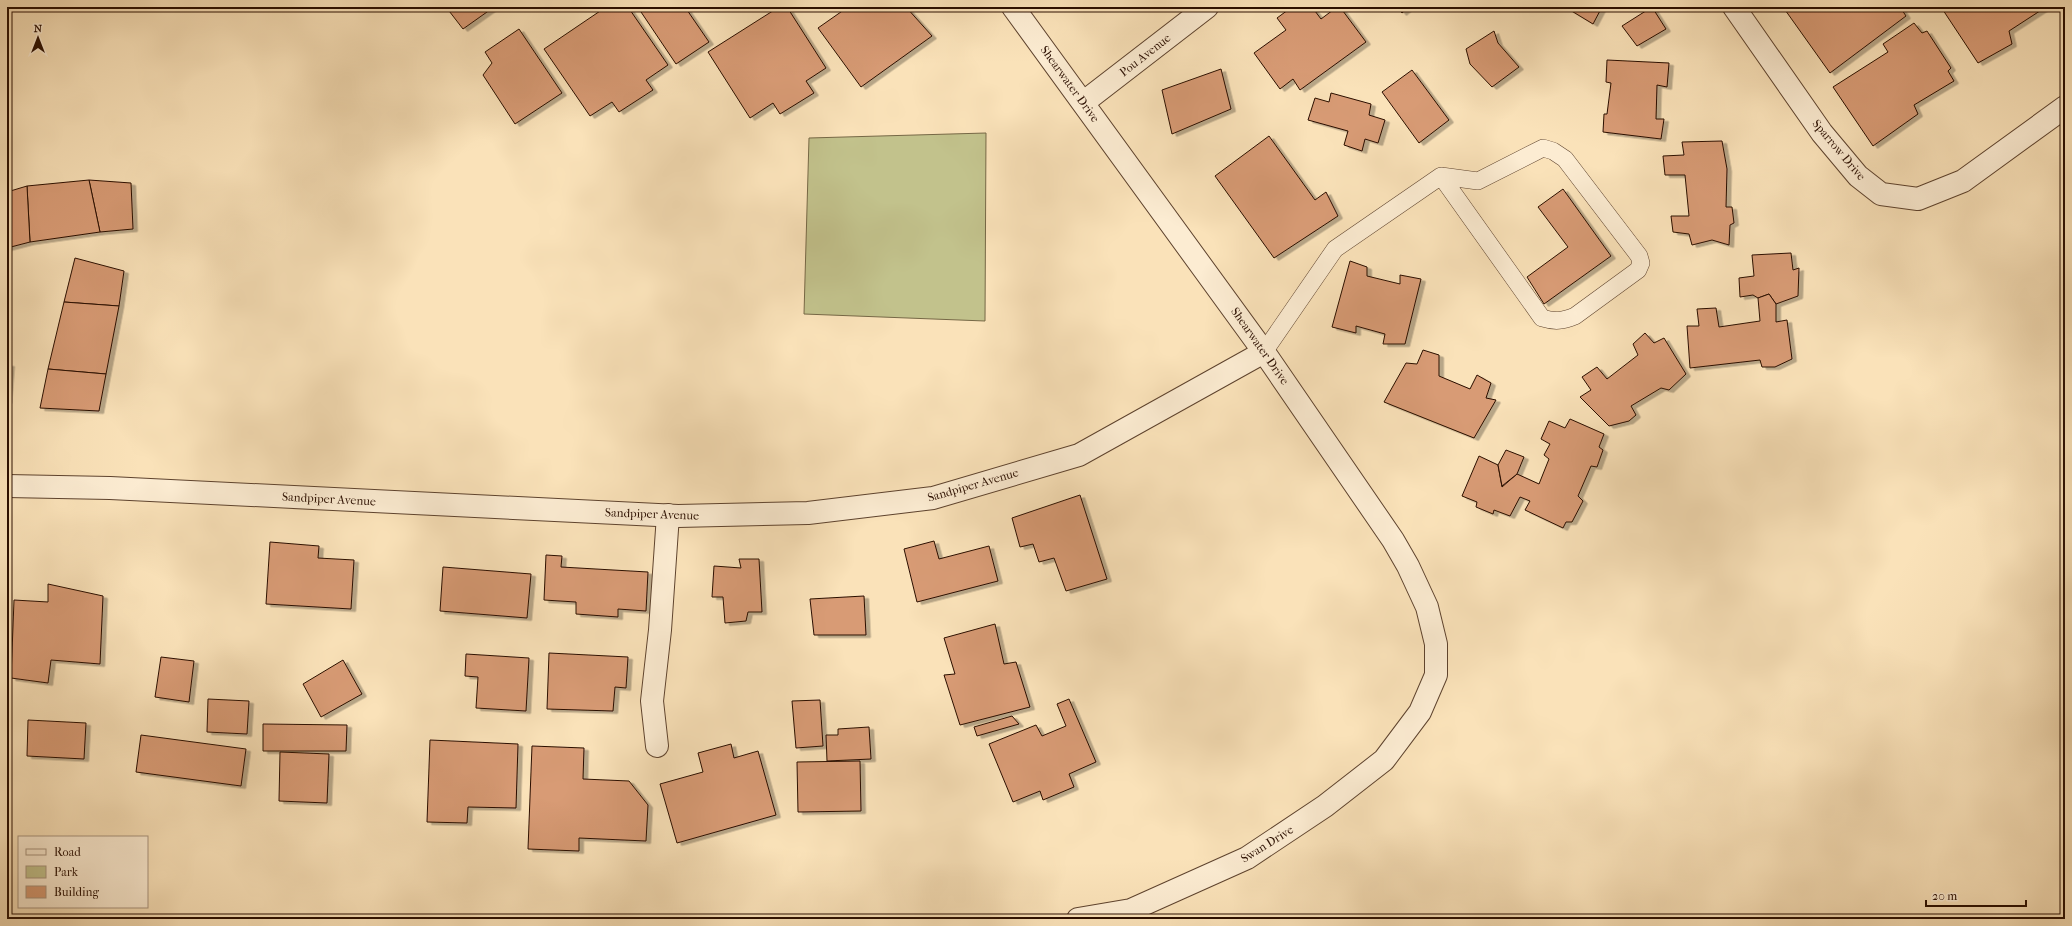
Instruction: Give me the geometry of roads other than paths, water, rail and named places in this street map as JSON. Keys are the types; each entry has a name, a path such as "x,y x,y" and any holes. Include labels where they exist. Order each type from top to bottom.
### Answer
{"street":[{"name":"Shearwater Drive","path":"1013,7 1084,102 1264,352 1393,540 1408,566 1427,607 1436,644 1436,675 1420,712"},
{"name":"Pou Avenue","path":"1084,102 1207,7"},
{"name":"Sparrow Drive","path":"1734,7 1822,133 1858,176 1881,194 1918,198 1963,181 2065,107"},
{"name":"Sandpiper Avenue","path":"7,486 110,488 668,515 808,514 933,498 1079,455 1264,352"},
{"path":"657,746 652,701 660,630 668,515"},
{"name":"Swan Drive","path":"1078,919 1131,910 1247,858 1325,806 1384,760 1420,712"}],"lane":[{"path":"1264,352 1335,249 1441,176 1478,181 1532,152 1543,148 1553,151 1565,159 1639,256 1641,263 1638,270 1575,316 1564,321 1552,321 1542,318 1441,176"}]}
